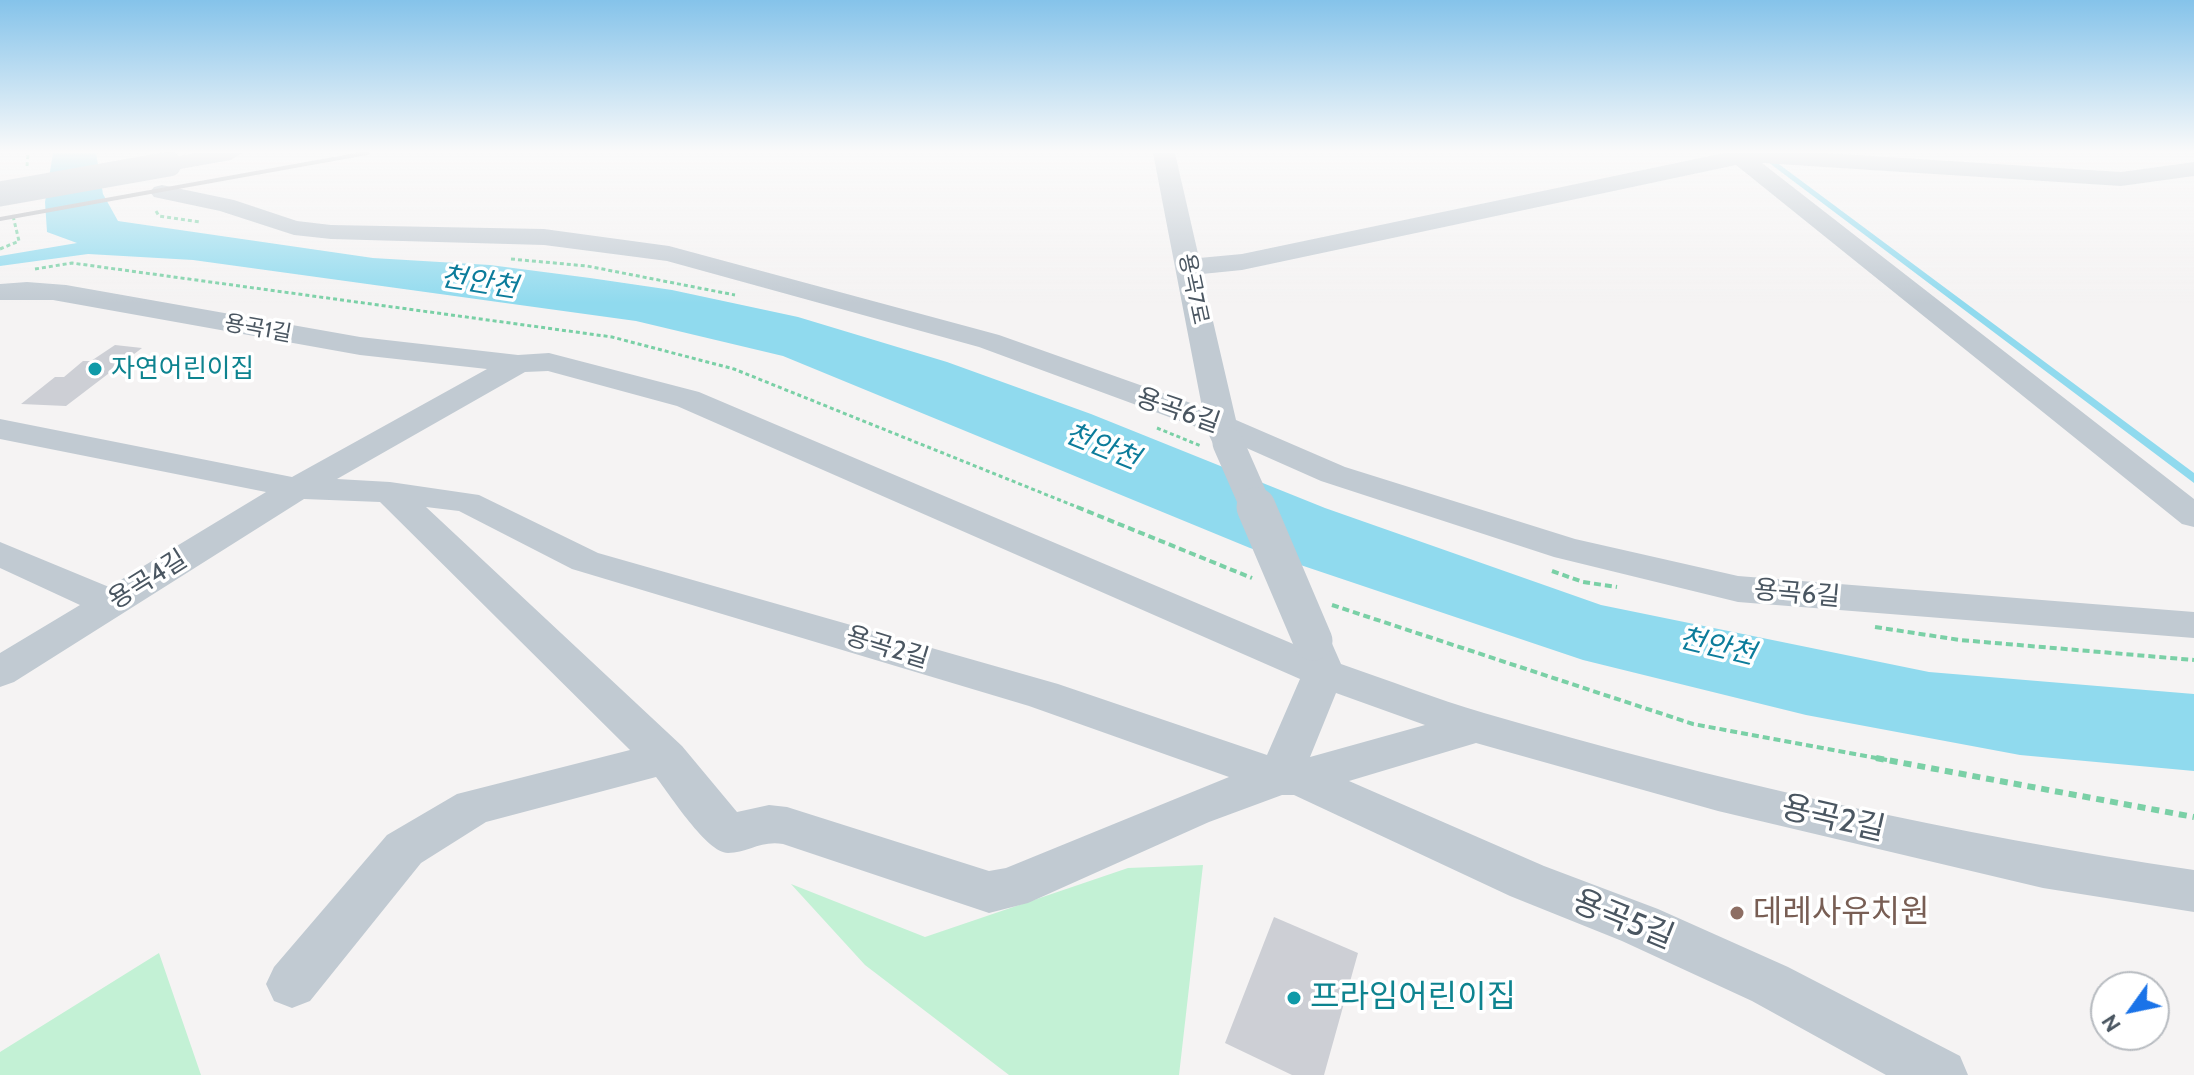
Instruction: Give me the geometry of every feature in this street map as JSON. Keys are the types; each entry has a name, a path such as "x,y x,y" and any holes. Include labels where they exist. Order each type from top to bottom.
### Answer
{"street":[{"name":"용곡6길","path":"217,203 294,228 331,232 544,237 657,252 989,341 1333,474 1567,549 1738,589 2194,625"},
{"name":"용곡7로","path":"1175,203 1224,434 1318,657"},
{"path":"1189,267 1242,262 1517,203"},
{"path":"1802,203 2194,516"},
{"name":"용곡1길","path":"0,292 30,289 68,293 106,303 360,346 518,364"},
{"name":"용곡2길","path":"518,364 549,362 688,399 1318,657 1476,727 1718,793 2027,864 2194,891"},
{"name":"용곡4길","path":"0,672 297,488 518,364"},
{"path":"0,429 297,488"},
{"name":"용곡2길","path":"297,488 390,492 467,502 585,561 1043,695 1289,778"},
{"path":"390,492 666,758 728,834 761,824 785,823 809,835 989,892 1011,888 1193,809 1289,778 1476,727"},
{"path":"0,554 110,603"},
{"path":"1289,778 1318,657"},
{"path":"292,984 404,849 454,818 473,807 666,758"},
{"name":"용곡5길","path":"1289,778 1498,869 1640,925 1770,984 1940,1075"}],"path":[{"path":"23,270 72,263 612,337 734,369 1256,580"},
{"path":"1331,604 1693,724 2194,817"}],"green space":[{"path":"1203,865 1179,1075 1009,1075 865,965 791,884 925,937 1128,868"},
{"path":"159,953 201,1075 0,1075 0,1052"}],"water":[{"name":"천안천","path":"45,203 108,203 118,221 373,258 490,265 590,278 672,290 798,317 947,362 1091,414 1325,508 1601,605 1929,672 2194,694 2194,771 2020,755 1806,715 1583,660 1250,548 783,356 636,321 193,260 88,254 0,266 0,256 77,243 47,232"},
{"path":"1823,203 1831,203 2194,473 2194,483"}],"building":[{"name":"자연어린이집","path":"115,345 142,348 66,406 21,404 55,377 64,377 83,361 91,361"},
{"name":"프라임어린이집","path":"1274,917 1358,953 1324,1075 1292,1075 1225,1043"}],"railway":[{"path":"0,219 88,203"}],"place":[{"name":"자연어린이집","path":"95,369"},
{"name":"데레사유치원","path":"1737,913"},
{"name":"프라임어린이집","path":"1294,998"}]}
